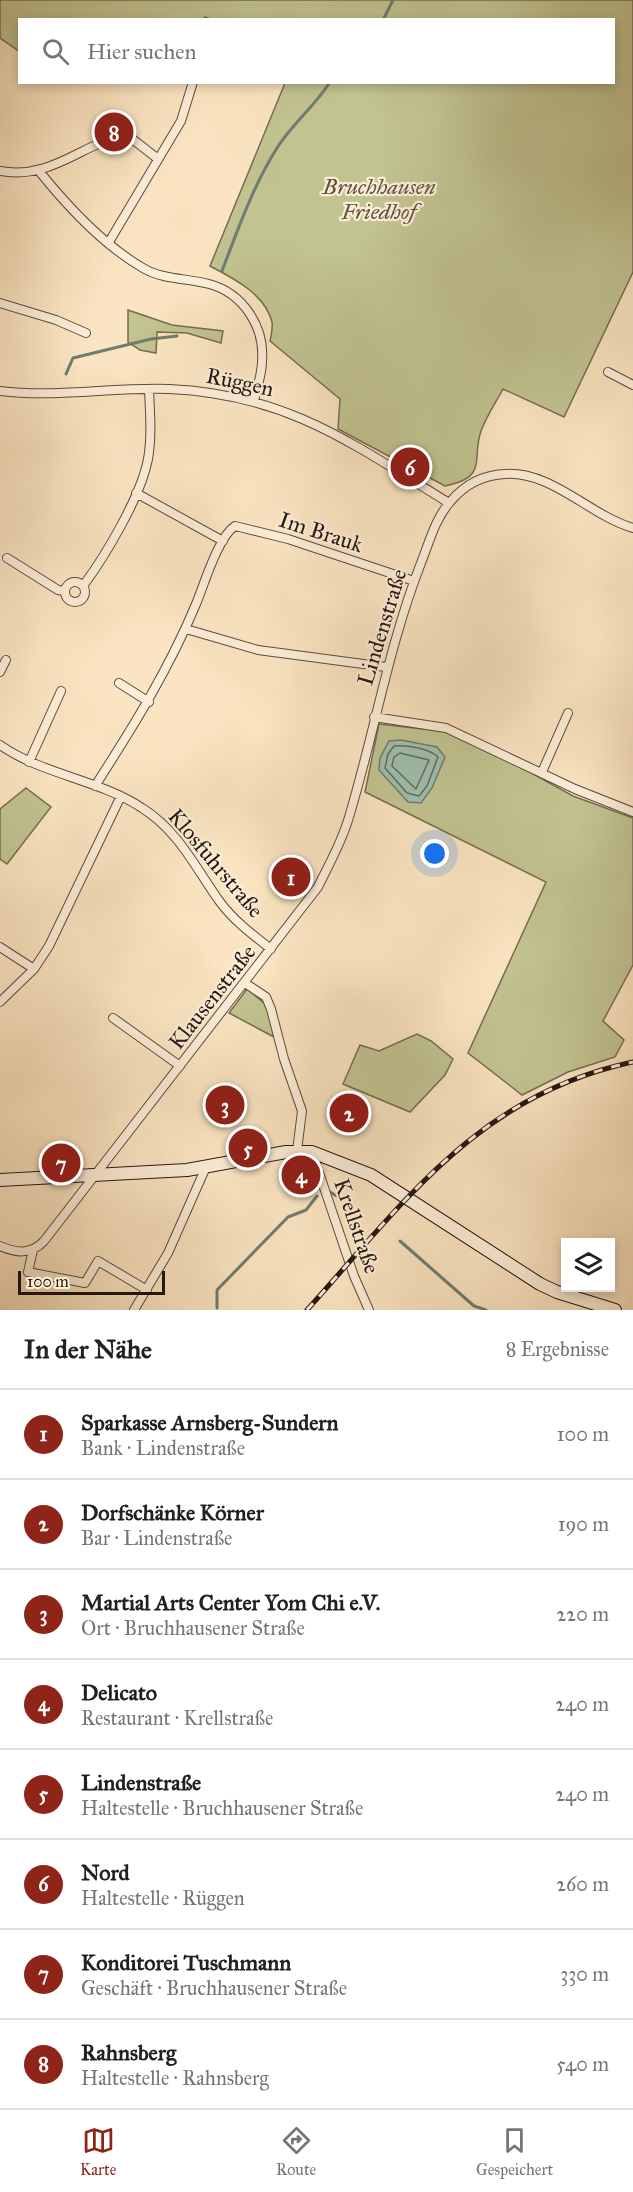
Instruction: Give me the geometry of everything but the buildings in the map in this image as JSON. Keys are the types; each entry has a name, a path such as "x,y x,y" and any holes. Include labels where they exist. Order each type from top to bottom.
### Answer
{"street":[{"path":"110,242 184,116 192,84"},
{"path":"0,171 19,174 39,171 126,134 158,159"},
{"path":"39,171 67,205 110,242 152,273 216,286 242,303 256,325 262,346 262,365 254,401"},
{"path":"0,303 56,320 86,333"},
{"path":"608,372 633,385"},
{"name":"Rüggen","path":"0,390 60,394 149,390 213,393 254,401 317,423 449,503"},
{"path":"64,591 69,601 77,602 84,596 83,586 105,553 136,493 145,471 150,446 149,390"},
{"name":"Lindenstraße","path":"271,949 318,887 338,847 349,818 386,667 414,581 434,530 449,503 463,489 480,478 496,474 521,474 541,480 606,518 633,528"},
{"path":"95,786 149,702 186,629 223,541 136,493"},
{"name":"Im Brauk","path":"223,541 231,529 241,525 414,581"},
{"path":"7,558 58,590 64,591"},
{"path":"64,591 70,582 77,582 83,586"},
{"path":"186,629 258,650 386,667"},
{"path":"0,672 6,660"},
{"path":"119,683 149,702"},
{"path":"29,762 60,691"},
{"path":"542,772 568,712"},
{"path":"374,717 446,728 633,812"},
{"name":"Klosfuhrstraße","path":"0,745 29,762 121,796 143,808 174,835 221,904 237,921 271,949"},
{"path":"0,1002 34,969 58,929 121,796"},
{"path":"0,947 34,969"},
{"name":"Klausenstraße","path":"33,1250 44,1241 271,949"},
{"path":"245,983 266,997 271,1009 284,1059 302,1112 297,1151"},
{"name":"Klausenstraße","path":"113,1017 180,1066"},
{"path":"0,1180 93,1176 206,1167 297,1151 312,1152 370,1175 540,1284 594,1308 615,1310"},
{"name":"Krellstraße","path":"312,1152 354,1276 369,1310"},
{"path":"135,1310 168,1253 206,1167"},
{"path":"0,1246 13,1252 33,1250 28,1272 85,1283 98,1261 147,1290"}],"green space":[{"name":"Bruchhausen Friedhof","path":"0,0 633,0 633,272 564,417 503,389 481,431 473,472 468,478 445,486 338,429 340,399 270,341 272,322 263,303 247,288 210,266 285,84 615,84 615,18 18,18 18,50 0,38"},
{"path":"128,310 172,325 223,331 221,343 187,333 157,332 156,353 140,350 128,342"},
{"path":"379,724 459,733 573,796 633,818 633,965 603,1021 624,1040 615,1057 568,1072 522,1095 468,1053 546,882 365,792"},
{"path":"26,788 51,807 7,864 0,859 0,809"},
{"path":"247,989 269,1007 274,1037 229,1013"},
{"path":"417,1034 431,1041 453,1059 445,1075 410,1112 343,1084 360,1045 379,1051"}],"water":[{"path":"401,740 437,747 445,757 432,788 421,803 408,802 379,770 380,758 389,741"}],"waterway":[{"path":"384,18 393,0"},
{"path":"222,271 246,208 268,162 283,139 329,84"},
{"path":"66,374 73,358 151,339 177,336"},
{"path":"330,1192 340,1198"},
{"path":"217,1308 217,1290 288,1217 306,1210 317,1196"},
{"path":"400,1241 474,1306 486,1310"}],"railway":[{"path":"307,1310 413,1192 449,1157 488,1126 531,1099 579,1077 633,1062"}],"place":[{"name":"Rahnsberg","path":"114,132"},
{"name":"Nord","path":"410,467"},
{"name":"Sparkasse Arnsberg-Sundern","path":"291,877"},
{"name":"Martial Arts Center Yom Chi e.V.","path":"225,1105"},
{"name":"Dorfschänke Körner","path":"349,1113"},
{"name":"Lindenstraße","path":"248,1148"},
{"name":"Konditorei Tuschmann","path":"61,1163"},
{"name":"Delicato","path":"301,1175"}]}
